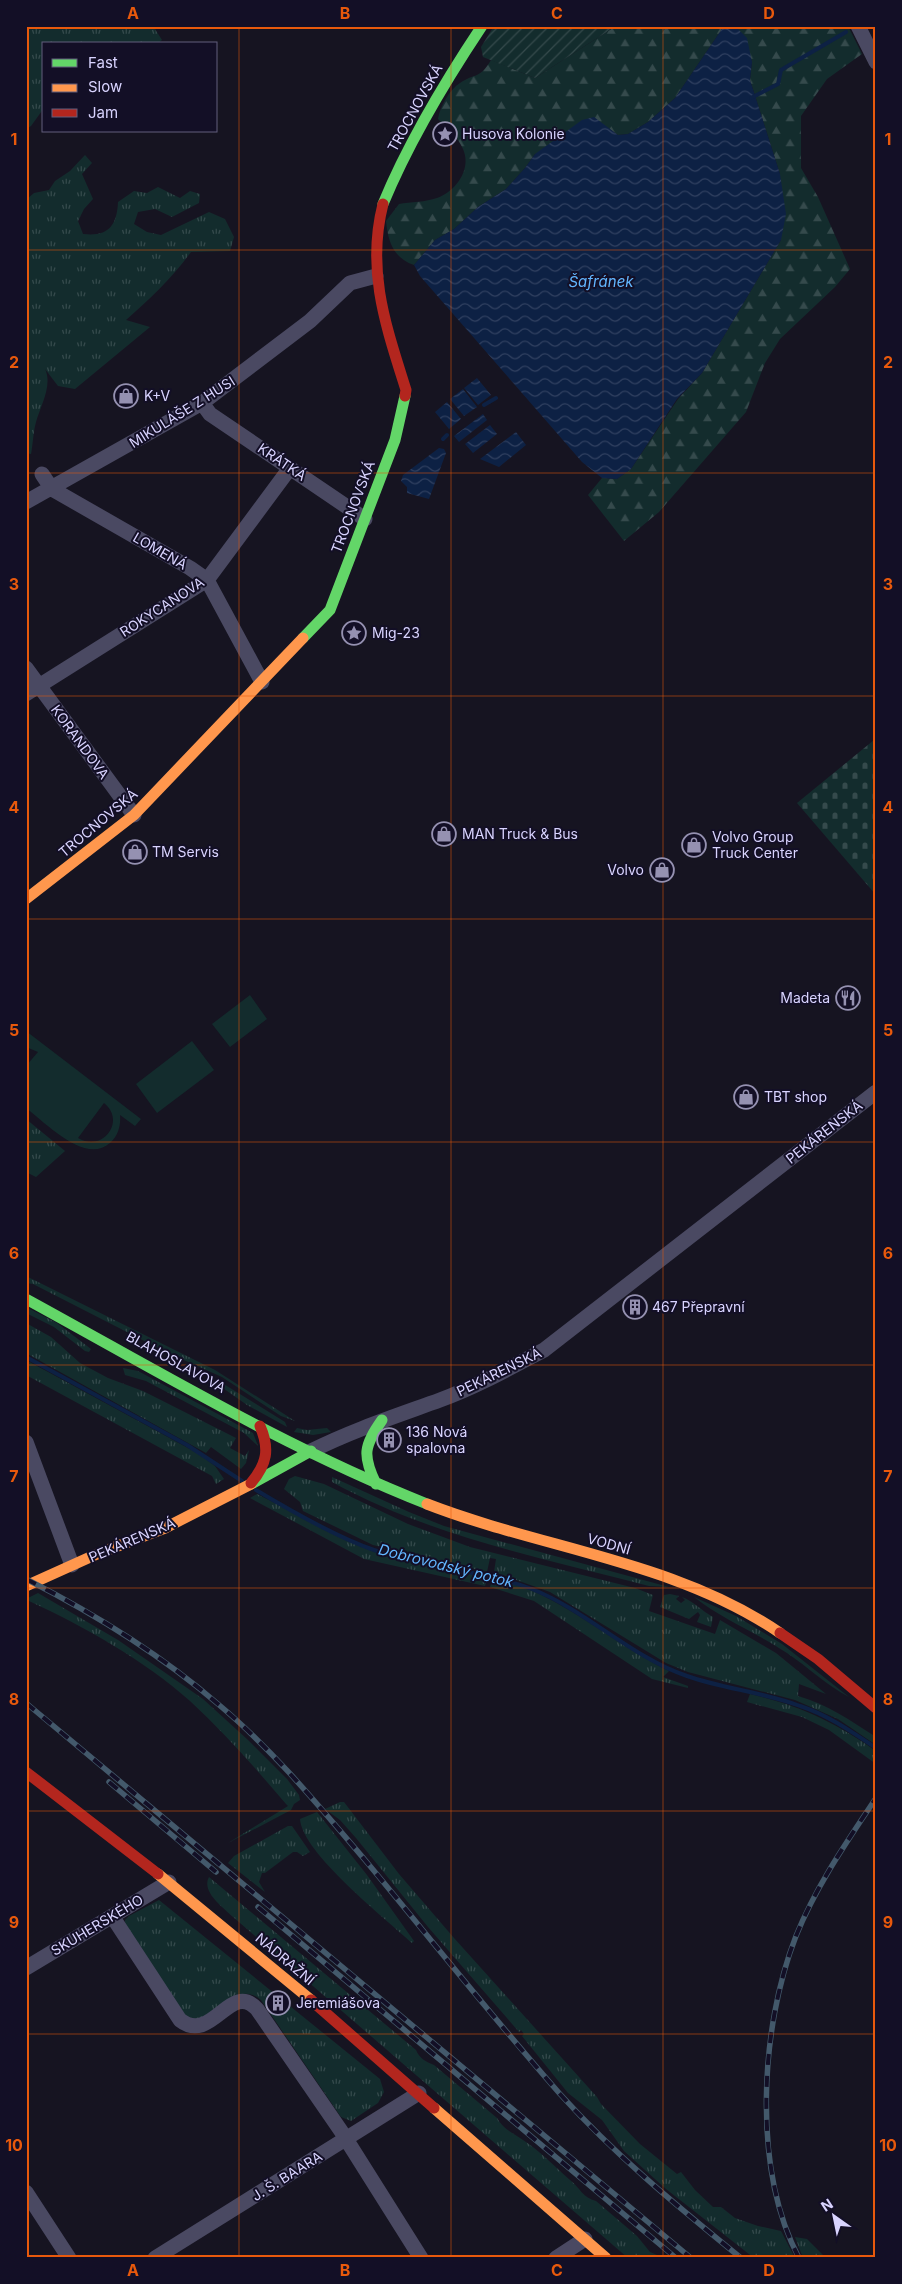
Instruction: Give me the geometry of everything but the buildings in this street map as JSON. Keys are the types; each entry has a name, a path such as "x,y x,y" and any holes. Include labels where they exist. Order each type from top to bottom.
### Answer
{"main road":[{"name":"TROCNOVSKÁ","path":"26,899 134,815 330,610 395,440 406,390 383,316 376,276 376,236 383,203 401,163 442,86 482,26"},
{"name":"BLAHOSLAVOVA","path":"26,1299 260,1426 311,1451"},
{"path":"376,1484 364,1456 369,1436 382,1420"},
{"path":"260,1426 268,1445 263,1475"},
{"name":"PEKÁRENSKÁ","path":"26,1586 72,1565 164,1528 311,1451"},
{"name":"VODNÍ","path":"311,1451 376,1484 468,1520 666,1576 750,1613 818,1659 876,1708"},
{"name":"NÁDRAŽNÍ","path":"26,1772 169,1882 419,2093 606,2258"}],"street":[{"path":"858,26 876,62"},
{"name":"MIKULÁŠE Z HUSI","path":"26,502 202,403 310,321 350,283 376,276"},
{"name":"KRÁTKÁ","path":"202,403 210,414 364,519"},
{"name":"ROKYCANOVA","path":"32,690 206,580 290,468"},
{"name":"LOMENÁ","path":"42,474 52,489 190,568 206,580 262,682"},
{"name":"KORANDOVA","path":"26,668 32,690 134,815"},
{"name":"PEKÁRENSKÁ","path":"311,1451 382,1420 441,1400 484,1382 544,1350 876,1092"},
{"name":"PEKÁRENSKÁ","path":"26,1442 72,1565"},
{"name":"SKUHERSKÉHO","path":"26,1968 169,1882"},
{"path":"112,1916 180,2020 187,2025 196,2027 205,2024 236,2002 251,2002 257,2008 346,2140 422,2258"},
{"name":"J. Š. BAARA","path":"155,2258 419,2093"},
{"path":"26,2192 69,2258"},
{"path":"556,2258 585,2239"}],"green space":[{"path":"26,26 153,26 162,40 160,42 42,42 42,111 31,126 26,129"},
{"path":"494,26 616,26 535,78 483,57 481,47"},
{"path":"616,26 724,26 675,98 648,122 628,134 618,135 608,128 535,154 506,189 478,207 454,229 435,240 414,265 401,258 390,242 386,221 399,204 428,200 444,195 456,185 464,171 465,157 461,145 438,119 443,104 452,90 460,83 484,70 491,60 535,78"},
{"path":"735,26 848,26 862,54 827,79 801,116 801,168 818,197 850,269 835,287 780,339 765,363 746,412 659,512 624,541 588,495 602,478 617,479 631,469 678,399 702,373 781,240 780,174 750,80 752,62 742,36"},
{"path":"85,155 92,163 82,174 93,199 84,209 78,221 83,234 105,232 116,218 118,202 134,191 147,193 158,187 180,198 190,191 200,194 199,203 172,217 155,209 138,212 134,224 147,232 161,235 209,212 225,219 234,237 230,251 191,252 160,288 126,320 150,327 75,389 58,386 45,369 48,382 47,389 34,430 31,454 26,453 26,200 34,193 49,190 55,181 70,171"},
{"path":"874,740 876,742 876,895 797,803"},
{"path":"250,995 267,1019 230,1047 212,1024"},
{"path":"26,1031 141,1119 135,1126 120,1115 117,1134 110,1143 100,1148 89,1149 78,1146 66,1139 26,1108 26,1066 38,1052 26,1047","holes":["104,1103 110,1110 113,1118 112,1126 103,1138 87,1142 78,1138"]},
{"path":"192,1041 214,1070 157,1113 136,1084"},
{"path":"26,1119 65,1151 36,1177 26,1172"},
{"path":"26,1276 215,1370 295,1421 281,1416 222,1377 168,1353 33,1284 26,1283"},
{"path":"26,1307 57,1323 91,1349 89,1352 85,1351 54,1327 26,1313"},
{"path":"26,1323 51,1337 80,1363 108,1378 143,1391 236,1438 230,1448 245,1456 249,1450 246,1463 241,1469 211,1447 206,1453 26,1353"},
{"path":"26,1360 199,1454 215,1466 224,1479 216,1484 212,1476 26,1375"},
{"path":"123,1368 138,1371 253,1433 258,1446 244,1433 146,1381 125,1375"},
{"path":"222,1383 285,1422 287,1427 247,1405 220,1386"},
{"path":"297,1428 307,1430 327,1428 331,1432 313,1435 294,1432"},
{"path":"295,1476 324,1484 408,1524 470,1547 635,1588 653,1595 649,1611 715,1634 720,1620 776,1653 826,1694 799,1684 798,1696 829,1708 857,1725 876,1737 876,1745 838,1719 795,1700 688,1672 666,1663 550,1592 494,1572 496,1559 490,1558 487,1572 373,1545 303,1511 300,1502 284,1489 289,1479"},
{"path":"332,1477 444,1526 669,1587 649,1586 487,1544 447,1531 369,1501 332,1482"},
{"path":"257,1494 374,1552 488,1576 485,1586 364,1559 250,1498"},
{"path":"493,1578 540,1594 562,1606 669,1671 663,1677 688,1686 688,1688 652,1679 534,1601 490,1587"},
{"path":"38,1593 118,1640 203,1699 287,1779 299,1795 300,1800 294,1804 291,1810 228,1843 288,1806 228,1738 190,1701 134,1658 113,1645 50,1611 29,1601 26,1602 26,1599"},
{"path":"664,1595 679,1596 676,1599 681,1603 685,1600 682,1597 686,1599 713,1617 711,1627 697,1622 700,1615 698,1612 689,1619 660,1607"},
{"path":"694,1597 736,1616 782,1644 849,1697 787,1653 716,1612"},
{"path":"750,1694 801,1709 846,1731 876,1751 876,1764 829,1730 802,1717 747,1702"},
{"path":"344,1802 399,1874 454,1938 597,2097 601,2104 640,2144 677,2174 681,2172 695,2190 713,2207 721,2207 735,2218 781,2231 795,2258 754,2258 666,2189 624,2151 602,2120 568,2093 522,2036 524,2034 521,2030 519,2032 428,1927 356,1838 340,1820 325,1809"},
{"path":"317,1812 367,1875 414,1941 412,1943 347,1885 315,1849 304,1833 300,1819"},
{"path":"288,1826 292,1826 310,1852 303,1856 293,1852 265,1873 262,1873 259,1882 265,1892 228,1863 234,1856"},
{"path":"209,1877 416,2050 423,2059 434,2065 497,2118 505,2128 541,2154 585,2195 596,2201 637,2236 650,2252 664,2258 628,2258 233,1917 210,1894 207,1883"},
{"path":"159,1900 380,2079 384,2092 378,2103 351,2121 341,2117 261,2000 253,1995 238,1995 204,2017 188,2020 125,1924 125,1920 129,1916"},
{"path":"795,2237 807,2239 826,2258 803,2258"}],"water":[{"name":"Šafránek","path":"724,26 735,26 747,38 752,62 750,80 780,174 786,214 781,240 702,373 677,399 631,469 617,479 602,478 582,462 420,276 414,265 435,240 454,229 478,207 506,189 535,154 582,120 594,117 618,135 628,134 648,122 675,98"},
{"path":"477,378 491,395 478,405 464,388"},
{"path":"463,389 477,407 464,416 450,399"},
{"path":"447,402 461,419 449,429 435,412"},
{"path":"483,414 487,420 459,442 454,436"},
{"path":"490,425 497,434 473,453 465,444"},
{"path":"516,432 526,445 499,467 480,459"},
{"path":"439,448 444,449 446,453 429,499 407,493 407,487 401,481 403,475"}],"waterway":[{"path":"751,98 778,84 781,70 846,32"},
{"path":"484,405 496,398"},
{"path":"443,439 447,435"},
{"name":"Dobrovodský potok","path":"26,1357 187,1445 242,1481"},
{"name":"Dobrovodský potok","path":"256,1490 299,1515 359,1545 393,1556 493,1577 532,1589 572,1609 628,1646 667,1668 687,1676 772,1697 810,1710 840,1724 876,1748"}],"railway":[{"path":"26,1579 77,1606 150,1652 196,1686 258,1740 295,1779 365,1860 560,2094 625,2159 741,2258"},
{"path":"26,1703 691,2258"},
{"path":"109,1782 216,1872"},
{"path":"799,2258 784,2222 774,2183 768,2141 766,2098 769,2055 775,2013 784,1973 804,1918 832,1865 876,1798"},
{"path":"258,1907 676,2258"}],"traffic: fast":[{"path":"383,204 404,158 428,113 482,26"},
{"path":"303,638 330,610 395,440 405,396"},
{"path":"26,1299 273,1434 324,1459 427,1504"},
{"path":"376,1484 368,1465 367,1451 368,1444 382,1420"},
{"path":"251,1484 311,1451"}],"traffic: slow":[{"path":"26,899 134,815 303,638"},
{"path":"26,1586 97,1554 165,1528 251,1484"},
{"path":"427,1504 471,1520 653,1572 697,1589 739,1609 780,1633"},
{"path":"158,1874 311,2000"},
{"path":"434,2108 606,2258"}],"traffic: jam":[{"path":"383,204 378,229 378,275 385,321 406,390 405,396"},
{"path":"251,1483 264,1463 266,1449 260,1426"},
{"path":"780,1633 818,1659 876,1708"},
{"path":"26,1772 158,1874"},
{"path":"311,2000 434,2108"}],"place":[{"name":"Husova Kolonie","path":"445,134"},
{"name":"K+V","path":"126,396"},
{"name":"Mig-23","path":"354,633"},
{"name":"MAN Truck & Bus","path":"444,834"},
{"name":"Volvo Group Truck Center","path":"694,845"},
{"name":"TM Servis","path":"135,852"},
{"name":"Volvo","path":"662,870"},
{"name":"Madeta","path":"848,998"},
{"name":"TBT shop","path":"746,1097"},
{"name":"467 Přepravní","path":"635,1307"},
{"name":"136 Nová spalovna","path":"389,1440"},
{"name":"Jeremiášova","path":"278,2003"}]}
